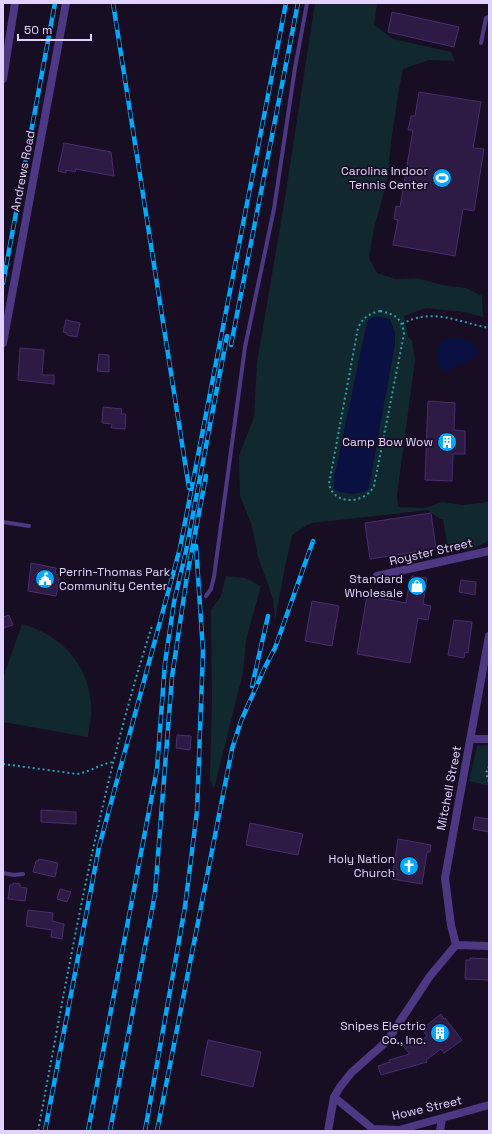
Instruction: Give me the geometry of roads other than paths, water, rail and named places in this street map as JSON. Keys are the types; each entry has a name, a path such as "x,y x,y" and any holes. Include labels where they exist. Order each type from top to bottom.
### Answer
{"street":[{"path":"3,79 15,3"},
{"name":"Andrews Road","path":"3,343 66,3"},
{"name":"Royster Street","path":"377,576 489,551"},
{"name":"Mitchell Street","path":"456,944 451,925 444,878 489,636"},
{"path":"471,739 489,739"},
{"path":"328,1131 334,1097 351,1073 387,1041 430,976 456,944 489,946"},
{"name":"Howe Street","path":"334,1097 372,1129 399,1130 489,1106"},
{"path":"440,1131 442,1119"}],"lane":[{"path":"206,596 211,589 214,577 245,347 274,209 295,68 307,3"},
{"path":"481,43 486,18 489,17"},
{"path":"3,522 29,526"},
{"path":"3,873 14,875 23,874"}],"railway":[{"path":"3,283 55,3"},
{"path":"113,3 189,488"},
{"path":"45,1131 99,847 180,548 286,3"},
{"path":"231,345 298,3"},
{"path":"88,1131 157,769 165,663 174,602 186,551 227,336"},
{"path":"110,1131 155,894 172,677 187,576 206,476"},
{"path":"157,1131 232,749 241,721 275,648 313,541"},
{"path":"145,1131 185,907 197,811 203,651 196,546"},
{"path":"252,686 268,616"}],"place":[{"name":"Carolina Indoor Tennis Center","path":"442,178"},
{"name":"Camp Bow Wow","path":"447,442"},
{"name":"Perrin-Thomas Park Community Center","path":"45,579"},
{"name":"Standard Wholesale","path":"417,586"},
{"name":"Holy Nation Church","path":"409,866"},
{"name":"Snipes Electric Co., Inc.","path":"440,1033"}]}
